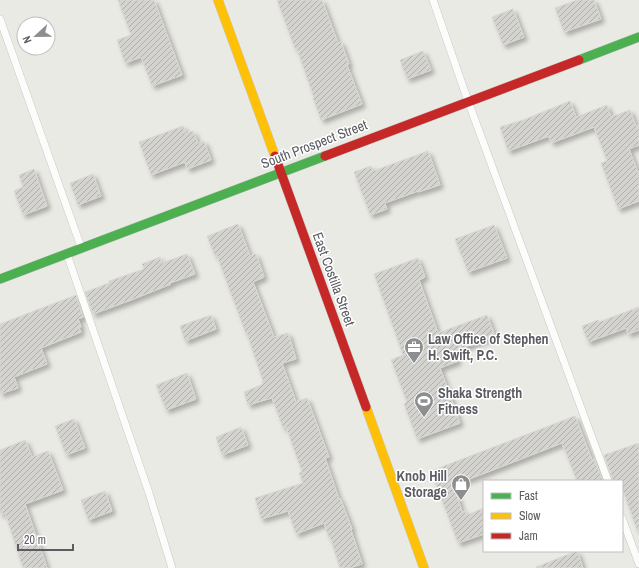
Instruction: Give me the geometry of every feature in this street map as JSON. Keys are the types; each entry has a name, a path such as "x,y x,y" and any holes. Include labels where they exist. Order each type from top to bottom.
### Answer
{"street":[{"name":"East Costilla Street","path":"218,0 424,568"},
{"name":"South Prospect Street","path":"0,278 639,37"}],"lane":[{"path":"433,0 468,101 608,480"},
{"path":"0,19 81,248"},
{"path":"67,254 146,485 172,568"},
{"path":"623,521 639,564"}],"building":[{"path":"118,0 154,0 182,75 152,86 141,57 125,63 117,40 131,35"},
{"path":"277,0 322,0 338,43 341,42 349,64 347,65 362,104 321,120 297,49 295,49"},
{"path":"577,0 594,0 601,19 564,32 555,8"},
{"path":"513,9 524,37 503,45 492,17"},
{"path":"423,51 431,70 407,79 400,60"},
{"path":"570,101 576,117 607,105 611,117 630,110 636,126 639,125 639,145 629,149 639,175 639,201 618,209 601,163 607,161 594,127 551,143 549,136 508,151 500,127 523,120"},
{"path":"183,126 186,134 193,131 198,143 204,141 211,160 187,169 185,162 151,175 139,142"},
{"path":"428,151 440,185 385,203 387,209 370,215 354,172 371,166 373,171"},
{"path":"34,169 47,206 23,215 14,191 23,187 19,175"},
{"path":"93,174 101,196 78,205 70,183"},
{"path":"238,224 250,256 256,254 264,277 253,282 274,337 288,333 296,359 282,363 296,402 307,398 329,457 325,458 339,499 340,498 352,529 351,530 362,564 350,568 340,568 324,523 296,534 288,511 261,519 255,498 303,483 299,473 302,472 286,427 283,428 272,398 248,405 244,392 263,384 263,381 247,334 217,256 215,256 207,236"},
{"path":"494,225 507,258 468,272 455,239"},
{"path":"187,254 195,274 93,314 85,292 109,283 109,281 144,269 142,264 160,257 162,263"},
{"path":"418,258 425,277 419,280 438,333 487,315 495,336 454,351 458,361 440,368 460,423 417,439 404,404 407,402 391,360 403,355 374,274"},
{"path":"76,295 83,317 78,319 81,332 41,348 47,364 14,377 18,388 0,394 0,324"},
{"path":"639,307 639,330 628,334 626,328 588,342 582,326 598,320 599,322"},
{"path":"211,315 216,329 185,341 180,326"},
{"path":"187,373 196,399 166,410 156,385"},
{"path":"575,416 592,460 594,459 603,480 577,480 562,443 454,485 462,512 465,511 467,515 483,508 483,534 458,543 431,471"},
{"path":"74,419 85,448 66,455 55,426"},
{"path":"241,427 248,445 222,455 216,437"},
{"path":"25,440 32,457 48,451 63,490 25,504 47,568 23,568 5,513 0,514 0,450"},
{"path":"639,443 639,530 637,530 623,491 623,480 613,480 604,455"},
{"path":"105,491 112,511 88,520 81,500"},
{"path":"577,552 583,568 536,568"}],"traffic: fast":[{"path":"579,60 639,37"},
{"path":"0,279 325,156"}],"traffic: slow":[{"path":"218,0 275,156"},
{"path":"366,407 424,568"}],"traffic: jam":[{"path":"325,156 579,60"},
{"path":"275,156 366,407"}],"place":[{"name":"Law Office of Stephen H. Swift, P.C.","path":"414,364"},
{"name":"Shaka Strength Fitness","path":"424,418"},
{"name":"Knob Hill Storage","path":"461,501"}]}
